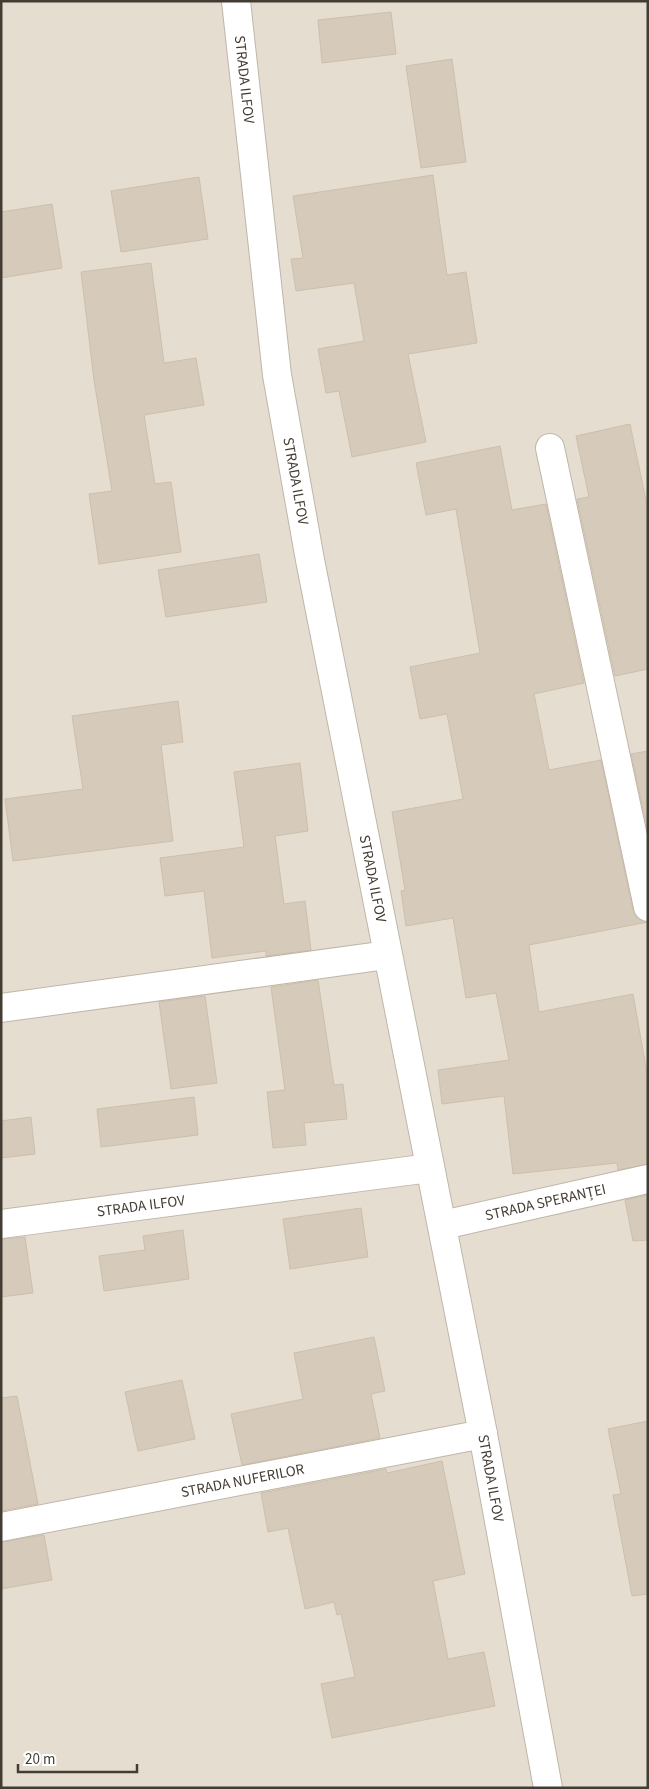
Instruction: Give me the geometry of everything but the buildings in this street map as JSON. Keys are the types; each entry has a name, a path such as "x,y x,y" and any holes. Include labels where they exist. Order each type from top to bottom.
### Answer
{"street":[{"name":"STRADA ILFOV","path":"236,1 277,375 310,560 483,1434 548,1788"},
{"path":"550,448 648,907"},
{"path":"1,1008 387,955"},
{"name":"STRADA ILFOV","path":"1,1224 430,1168"},
{"name":"STRADA SPERANȚEI","path":"442,1225 648,1179"},
{"name":"STRADA NUFERILOR","path":"1,1527 483,1434"}],"shaded area":[{"path":"1,1 648,1 648,1788 1,1788"}]}
